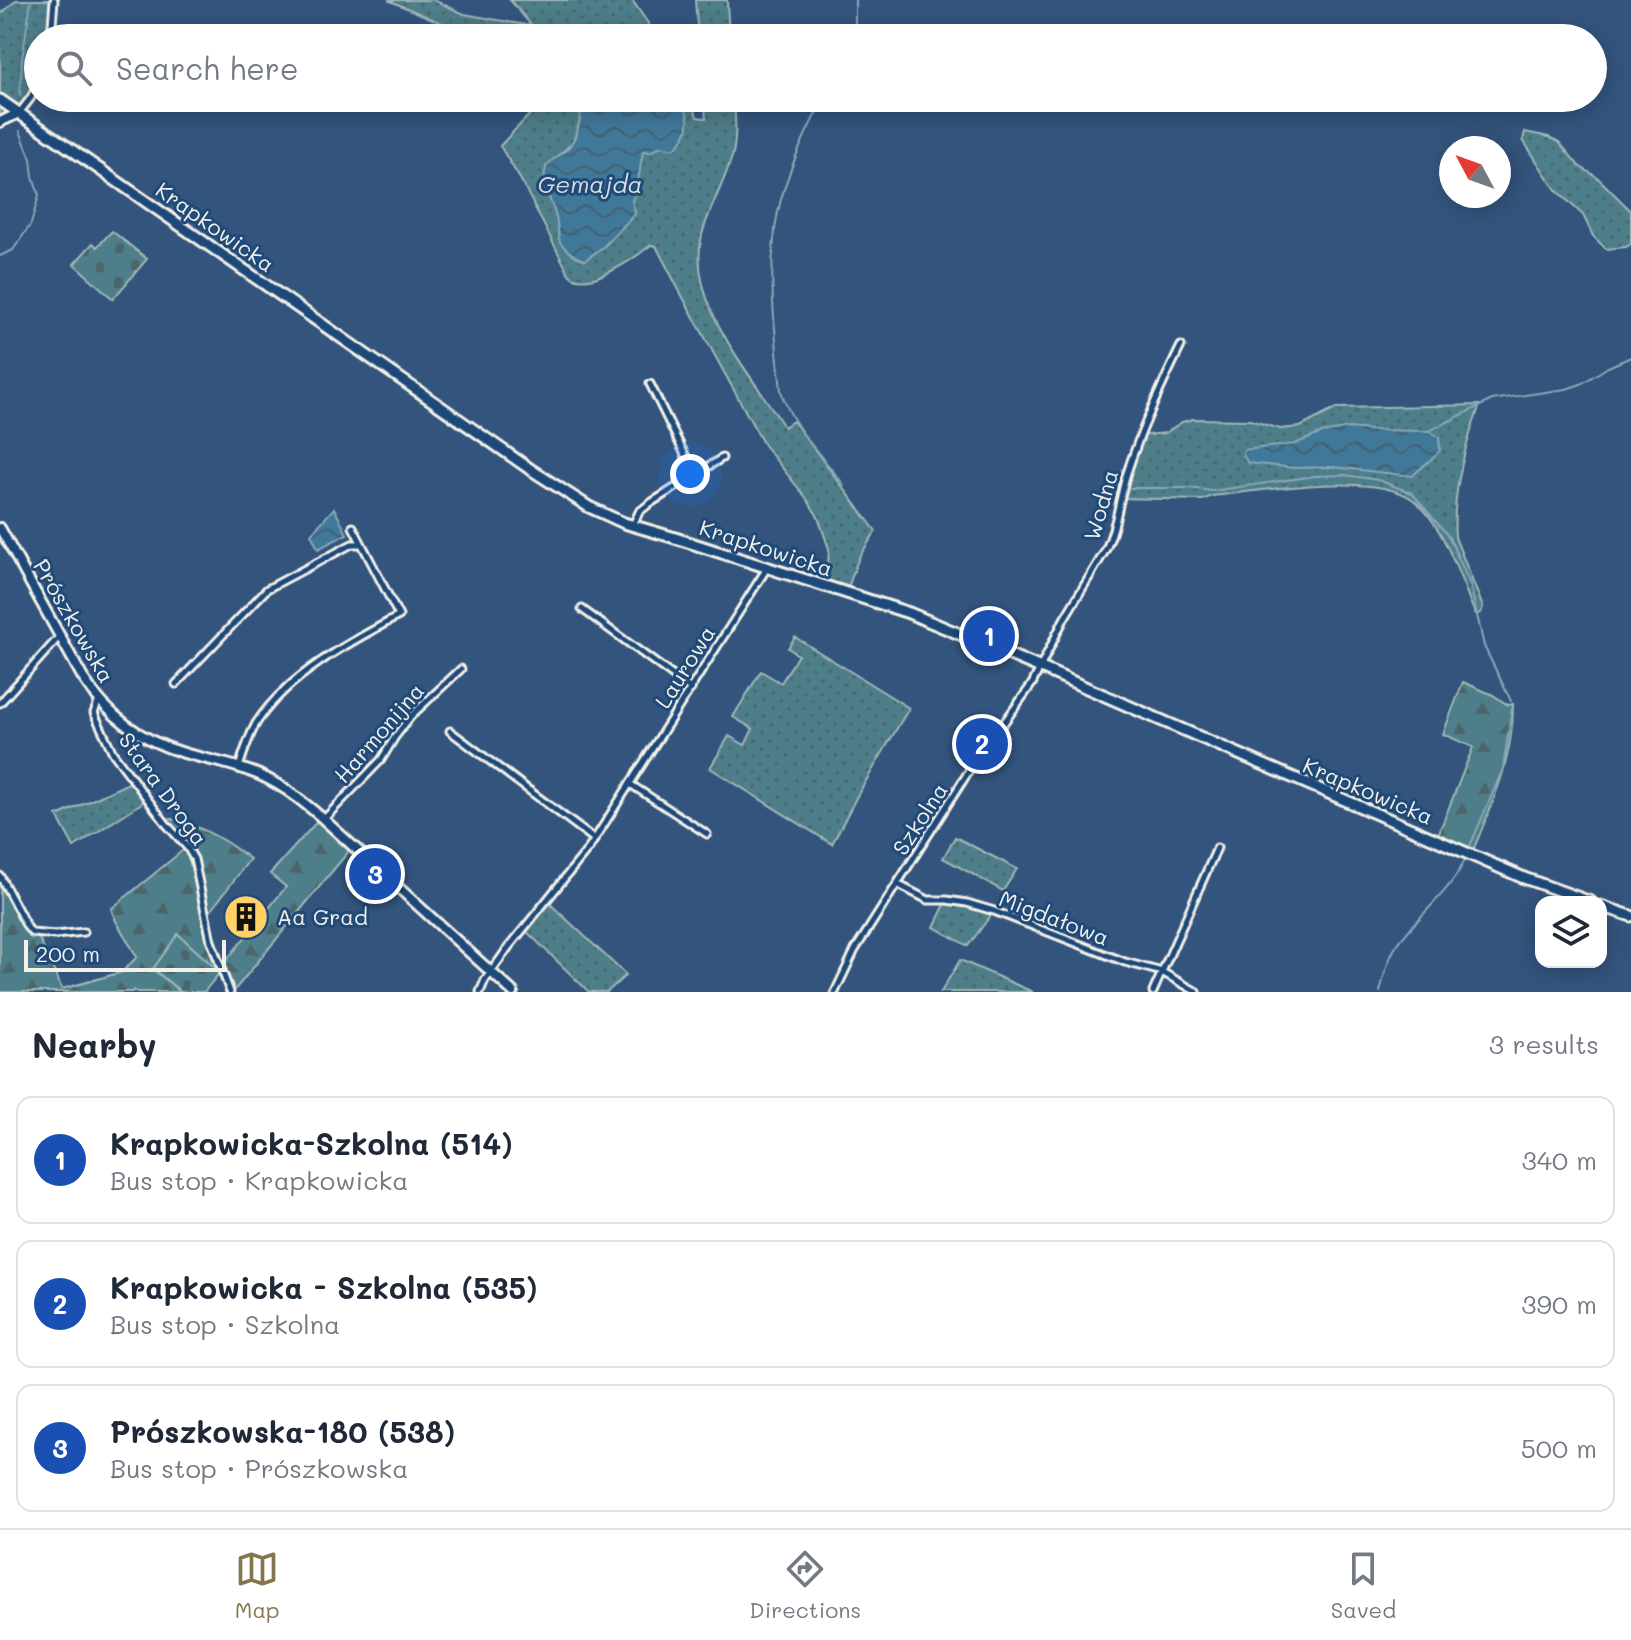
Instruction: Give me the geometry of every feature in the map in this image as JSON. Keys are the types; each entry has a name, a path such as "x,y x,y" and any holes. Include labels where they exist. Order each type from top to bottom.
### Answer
{"main road":[{"name":"Krapkowicka","path":"0,100 530,469 597,511 909,613 1524,878 1574,896"},
{"path":"0,122 19,113"},
{"name":"Prószkowska","path":"0,528 83,678 99,700 126,725 150,741 239,767 277,783 323,819 513,992"},
{"path":"1607,908 1631,916"}],"street":[{"path":"52,24 54,0"},
{"path":"19,113 24,106"},
{"name":"Wodna","path":"1041,668 1064,619 1111,540 1127,472 1181,346"},
{"path":"650,384 695,475"},
{"path":"633,525 639,512 722,458"},
{"path":"239,767 254,728 281,695 345,644 399,616 353,527"},
{"path":"176,684 267,589 352,544 361,544"},
{"name":"Laurowa","path":"480,992 491,971 594,839 767,567"},
{"path":"582,609 691,689"},
{"path":"0,703 59,637"},
{"name":"Szkolna","path":"835,992 853,954 897,884 969,771 1041,668"},
{"name":"Harmonijna","path":"323,819 381,760 411,716 461,669"},
{"name":"Stara Droga","path":"99,700 94,713 113,753 194,859 211,941 230,992"},
{"path":"450,731 594,839"},
{"path":"630,784 707,834"},
{"path":"1153,992 1217,848"},
{"path":"0,876 32,933 55,935 84,932"},
{"name":"Migdałowa","path":"897,884 928,900 947,900 984,908 1125,962 1162,972 1197,992"}],"green space":[{"path":"16,0 54,0 52,24 24,24 24,106 19,113 0,119 0,15"},
{"path":"388,0 434,0 464,14 521,24 444,24"},
{"path":"510,0 632,0 648,24 530,24"},
{"path":"695,0 727,0 728,24 697,24"},
{"path":"532,112 580,112 573,142 546,167 546,174 560,241 585,260 604,246 635,214 632,200 641,154 645,150 650,152 665,146 688,117 686,112 696,112 697,117 706,118 705,112 734,112 733,153 704,228 699,254 702,281 723,333 784,427 793,421 876,531 859,557 846,593 819,584 828,564 829,549 818,517 764,445 656,246 651,245 623,265 598,277 577,279 569,274 500,146"},
{"path":"1525,132 1559,142 1579,166 1597,177 1631,211 1631,244 1606,249 1593,236 1583,215 1547,177 1523,140"},
{"path":"112,231 147,259 113,299 74,264 93,243 97,247"},
{"path":"1480,405 1461,470 1455,537 1483,607 1481,613 1474,611 1449,550 1433,521 1412,499 1394,491 1344,484 1286,487 1212,496 1203,500 1120,498 1141,436 1165,433 1193,419 1250,420 1280,429 1300,427 1337,408"},
{"path":"795,637 909,708 832,844 710,768 729,736 745,745 753,729 733,717 761,671 781,683 798,655 788,648"},
{"path":"1463,682 1508,705 1513,704 1510,744 1505,763 1471,855 1436,840 1473,747 1443,734"},
{"path":"133,781 148,799 74,847 57,816"},
{"path":"160,816 208,832 250,859 206,917 221,967 286,887 270,874 321,817 353,846 233,992 230,992 220,972 153,969 181,992 0,992 0,876 27,927 37,934 62,989 122,972 137,957 111,909 187,847"},
{"path":"955,837 1017,869 1003,891 943,858"},
{"path":"546,900 626,975 607,992 589,992 523,928"},
{"path":"947,900 994,911 968,946 934,927"},
{"path":"178,934 220,972 204,992 181,992 153,969"},
{"path":"960,960 1033,992 941,992"}],"water":[{"name":"Gemajda","path":"581,112 687,112 688,119 683,139 674,149 661,146 650,152 643,151 636,194 632,200 635,214 604,246 585,260 571,253 560,242 545,175 549,163 570,146"},
{"path":"1349,428 1429,431 1439,437 1440,450 1413,476 1333,467 1295,468 1248,463 1243,455 1244,450 1295,444 1322,433"},
{"path":"334,508 347,534 318,549 311,534"}],"waterway":[{"path":"27,24 31,0"},
{"path":"855,0 855,24"},
{"path":"20,95 24,46"},
{"path":"817,112 794,162 778,213 772,270 774,310 781,391 786,404 817,452 844,485"},
{"path":"0,256 13,250 31,224 39,195 31,159 20,131"},
{"path":"1429,431 1492,400 1581,384 1631,357"},
{"path":"1130,488 1212,491 1315,476 1345,475 1378,480 1412,493 1449,537 1470,584 1484,646 1511,701"},
{"path":"1468,851 1503,769 1512,708"},
{"path":"1380,992 1397,945 1453,881 1466,857"}],"place":[{"name":"Krapkowicka-Szkolna (514)","path":"989,636"},
{"name":"Krapkowicka - Szkolna (535)","path":"982,744"},
{"name":"Prószkowska-180 (538)","path":"375,874"},
{"name":"Aa Grad","path":"246,917"}]}
